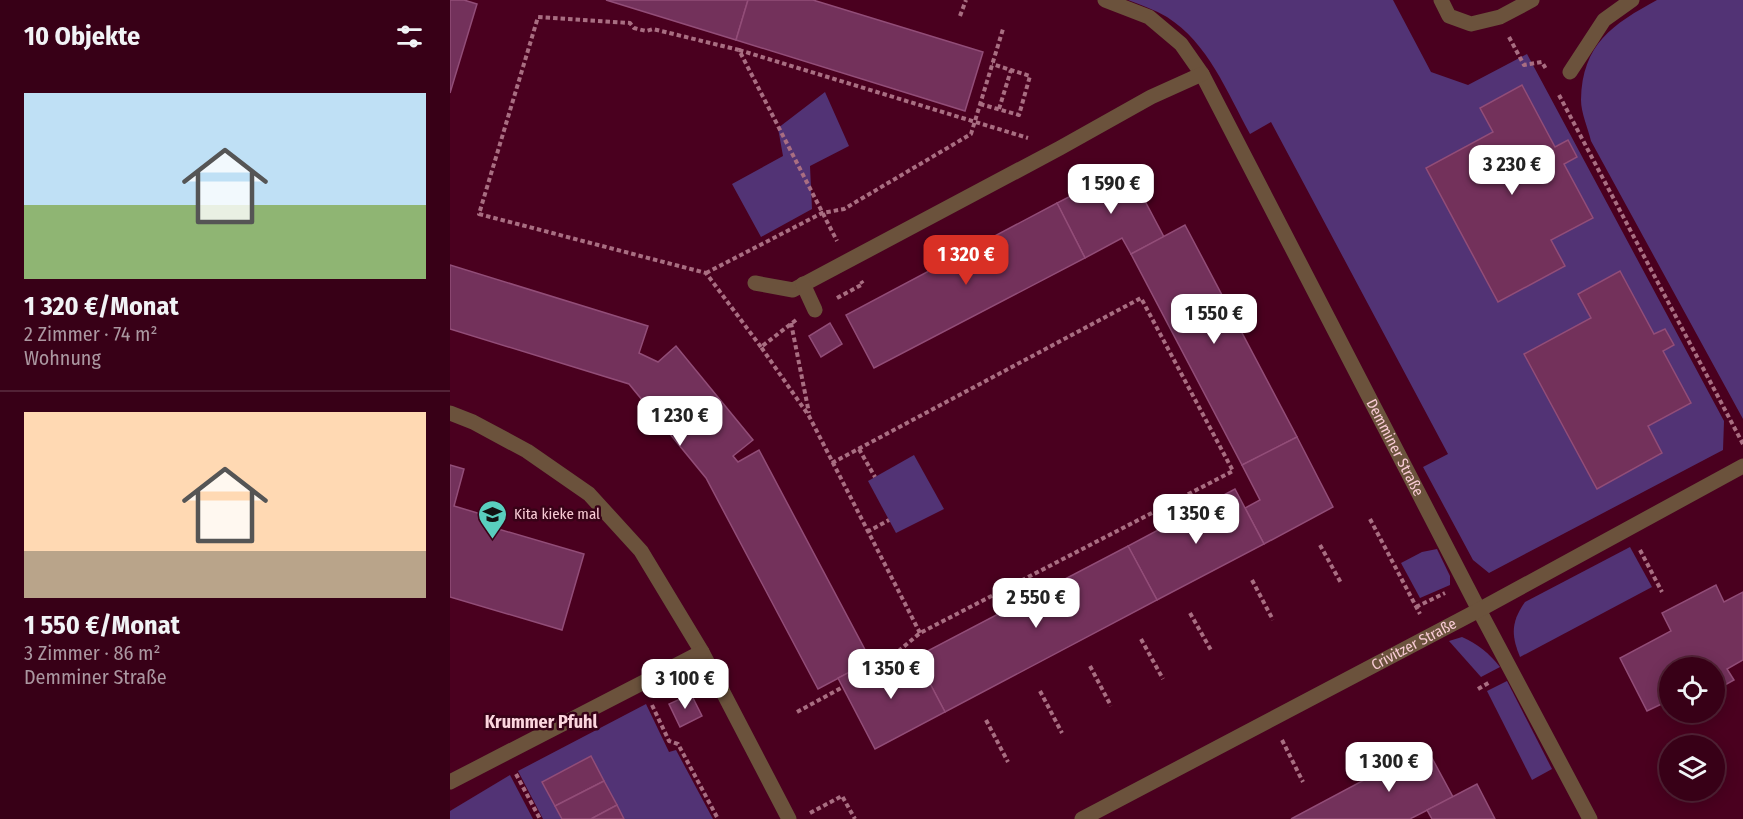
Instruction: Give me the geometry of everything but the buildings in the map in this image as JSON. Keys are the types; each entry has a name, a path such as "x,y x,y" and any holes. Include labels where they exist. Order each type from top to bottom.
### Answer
{"street":[{"name":"Demminer Straße","path":"1105,0 1149,17 1181,44 1202,74 1479,610 1590,819"},
{"path":"1441,0 1449,16 1471,24 1500,17 1532,0"},
{"path":"1570,72 1604,20 1632,0"},
{"path":"755,283 793,290 1152,97 1202,74"},
{"path":"803,284 815,310"},
{"path":"450,413 473,422 527,451 589,494 641,551 702,652 789,819"},
{"name":"Crivitzer Straße","path":"1082,819 1479,610 1743,466"},
{"path":"450,782 702,652"}],"path":[{"path":"960,15 966,0"},
{"path":"920,633 809,416 706,273 479,214 538,17 630,23 634,28 646,31 653,29 739,50 1060,148"},
{"path":"1500,17 1524,65 1542,62 1548,73"},
{"path":"706,273 822,213 844,209 971,134 1003,28"},
{"path":"739,50 831,230"},
{"path":"980,104 1019,115 1030,76 992,64"},
{"path":"999,110 1011,70"},
{"path":"1559,94 1743,445"},
{"path":"761,347 791,323 863,284"},
{"path":"832,464 1141,298 1233,471 920,633 876,670"},
{"path":"791,323 809,416"},
{"path":"859,449 875,477"},
{"path":"1370,519 1430,634"},
{"path":"867,532 889,520"},
{"path":"1629,529 1662,592"},
{"path":"1320,545 1341,583"},
{"path":"1252,580 1273,620"},
{"path":"1190,613 1212,652"},
{"path":"1141,639 1163,679"},
{"path":"1090,666 1111,706"},
{"path":"642,683 669,741 678,744 718,819"},
{"path":"797,712 843,687"},
{"path":"1040,692 1062,733"},
{"path":"1271,719 1303,782"},
{"path":"986,720 1008,762"},
{"path":"506,754 540,819"},
{"path":"808,814 842,796 855,819"}],"shaded area":[{"path":"1128,0 1393,0 1431,72 1468,85 1527,54 1724,421 1723,450 1489,573 1473,560 1423,467 1448,454 1271,122 1250,134 1224,85 1194,40 1167,17"},
{"path":"1657,0 1743,0 1743,419 1591,141 1582,110 1583,81 1587,64 1594,50 1614,27"},
{"path":"825,92 849,146 810,166 812,209 761,237 732,184 783,156 778,128"},
{"path":"914,455 944,509 896,533 868,481"},
{"path":"1630,547 1652,587 1520,657 1514,629 1517,616 1525,602"},
{"path":"1437,549 1450,576 1450,585 1420,598 1401,563 1422,552"},
{"path":"1462,637 1483,649 1500,667 1481,677 1449,641"},
{"path":"1507,681 1552,769 1532,780 1487,691"},
{"path":"646,704 669,752 676,750 713,819 543,819 518,771"},
{"path":"510,775 533,819 450,819 450,811"}],"place":[{"name":"Kita kieke mal","path":"493,540"}],"district":[{"name":"Krummer Pfuhl","path":"541,722"}]}
